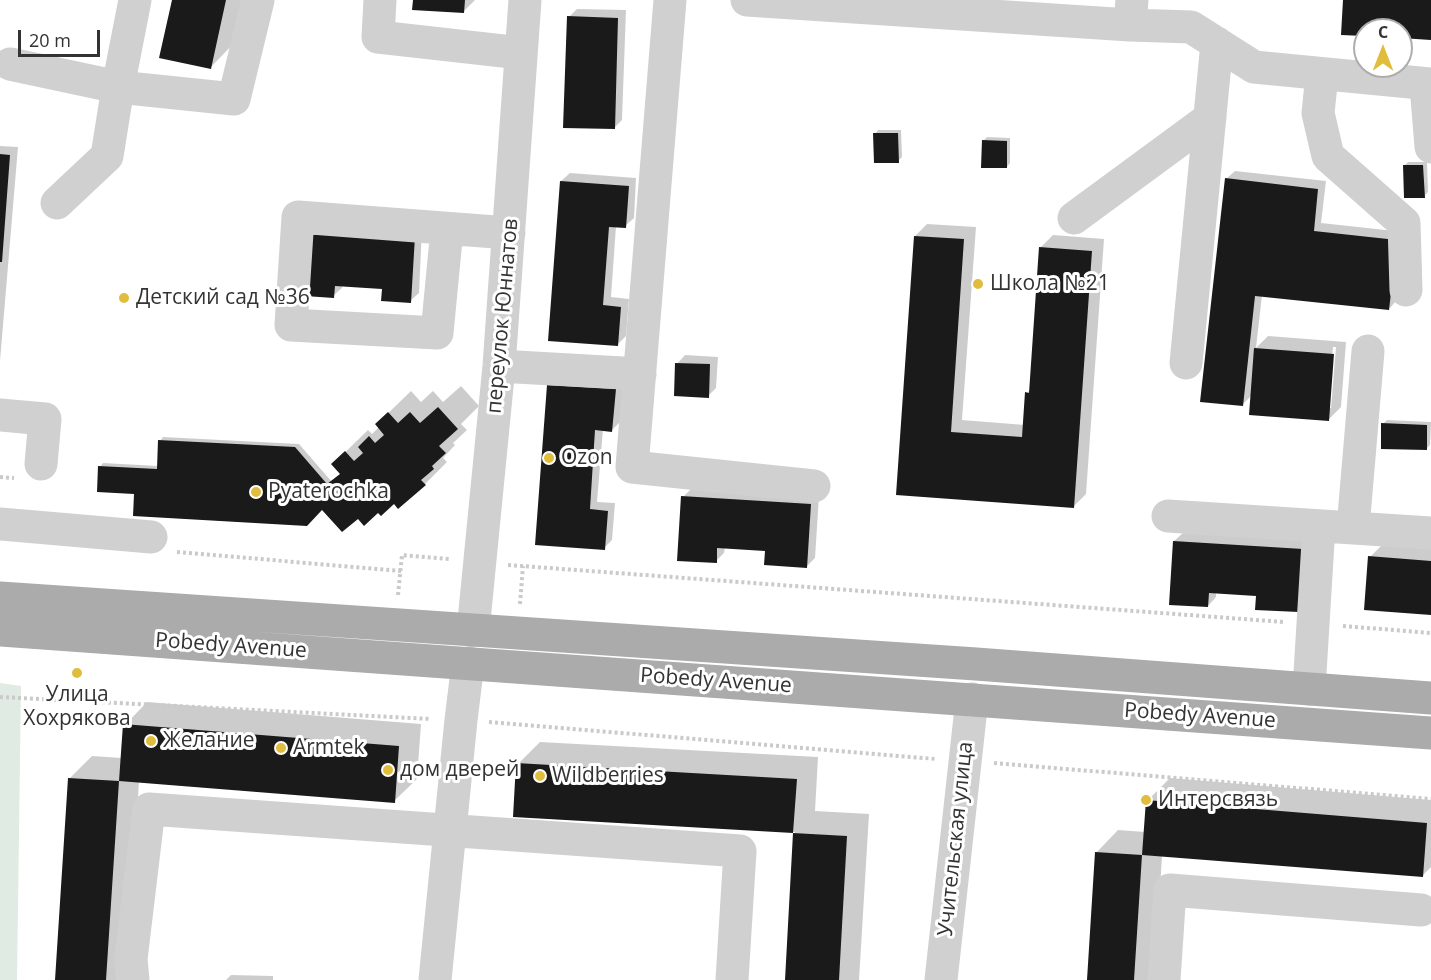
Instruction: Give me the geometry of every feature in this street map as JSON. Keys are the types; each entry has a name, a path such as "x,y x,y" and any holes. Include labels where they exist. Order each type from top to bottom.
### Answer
{"main road":[{"name":"Pobedy Avenue","path":"0,598 976,664 1431,698"},
{"name":"Pobedy Avenue","path":"0,630 1431,733"},
{"path":"468,663 473,631"},
{"path":"972,699 976,664"}],"street":[{"path":"57,203 107,156 135,0"},
{"path":"10,64 118,87 234,99 258,0"},
{"path":"380,0 378,38 521,53"},
{"name":"переулок Юннатов","path":"473,631 499,366 525,0"},
{"path":"670,0 632,467 814,486"},
{"path":"748,0 1131,12 1191,27 1254,68 1428,85 1431,147"},
{"path":"1186,363 1217,44"},
{"path":"1322,75 1318,113 1328,156 1404,223 1406,290"},
{"path":"1074,218 1210,118"},
{"path":"447,229 437,333 291,325 298,217 509,233"},
{"path":"1353,528 1368,351"},
{"path":"499,366 640,374"},
{"path":"0,415 45,419 40,464"},
{"path":"1168,516 1431,533"},
{"path":"0,524 164,544"},
{"path":"1309,689 1319,525"},
{"path":"435,980 468,663"},
{"name":"Учительская улица","path":"941,980 972,699"},
{"path":"132,970 149,809 741,851 732,980"},
{"path":"1164,980 1170,890 1421,910"}],"path":[{"path":"164,544 401,571"},
{"path":"398,596 402,555 523,566 1431,633"},
{"path":"519,607 523,566"},
{"path":"0,697 461,720 1431,799"}],"shaded area":[{"path":"0,683 21,686 17,980 0,980"}],"building":[{"path":"172,0 226,0 211,69 159,58"},
{"path":"413,0 465,0 464,13 412,10"},
{"path":"1343,0 1431,0 1431,40 1413,39 1413,18 1353,18 1353,36 1341,35"},
{"path":"567,16 618,18 615,129 563,128"},
{"path":"873,133 898,133 899,163 874,163"},
{"path":"982,140 1007,141 1007,168 981,168"},
{"path":"0,154 10,155 2,262 0,262"},
{"path":"1403,165 1423,165 1425,198 1404,198"},
{"path":"1225,178 1318,189 1314,231 1397,240 1389,310 1255,296 1243,406 1200,402"},
{"path":"560,181 629,186 626,228 609,227 603,305 621,307 618,346 548,341"},
{"path":"309,230 415,236 411,303 381,301 382,289 335,286 334,298 305,296"},
{"path":"914,236 964,239 951,432 1022,437 1025,392 1029,393 1039,247 1092,251 1074,508 896,495"},
{"path":"1254,348 1334,354 1329,421 1249,415"},
{"path":"675,363 710,364 709,398 674,396"},
{"path":"547,385 616,389 612,432 595,430 590,509 608,511 605,550 535,545"},
{"path":"438,407 458,429 439,446 446,453 432,466 434,469 421,480 426,485 398,509 394,504 381,516 378,513 364,526 358,519 342,532 322,510 307,526 133,516 134,494 97,492 98,466 157,469 158,440 295,447 327,484 340,474 331,464 345,451 354,461 363,453 358,447 369,436 375,443 384,435 375,424 388,412 398,423 410,412 420,423"},
{"path":"1381,423 1427,425 1427,450 1381,449"},
{"path":"681,496 811,504 807,568 764,565 765,551 717,548 717,563 677,561"},
{"path":"1173,541 1303,549 1299,612 1255,610 1256,596 1209,593 1208,607 1169,605"},
{"path":"1368,556 1431,561 1431,615 1364,610"},
{"path":"123,724 399,746 395,803 119,781"},
{"path":"516,763 797,779 793,833 513,817"},
{"path":"68,778 119,781 106,980 55,980"},
{"path":"1146,800 1427,823 1423,877 1142,855"},
{"path":"793,833 847,836 839,980 785,980"},
{"path":"1095,852 1142,855 1134,980 1087,980"}],"place":[{"name":"Школа №21","path":"978,284"},
{"name":"Детский сад №36","path":"124,298"},
{"name":"Ozon","path":"549,458"},
{"name":"Pyaterochka","path":"256,492"},
{"name":"Улица Хохрякова","path":"77,673"},
{"name":"Желание","path":"151,741"},
{"name":"Armtek","path":"281,748"},
{"name":"дом дверей","path":"388,770"},
{"name":"Wildberries","path":"540,776"},
{"name":"Интерсвязь","path":"1146,800"}]}
